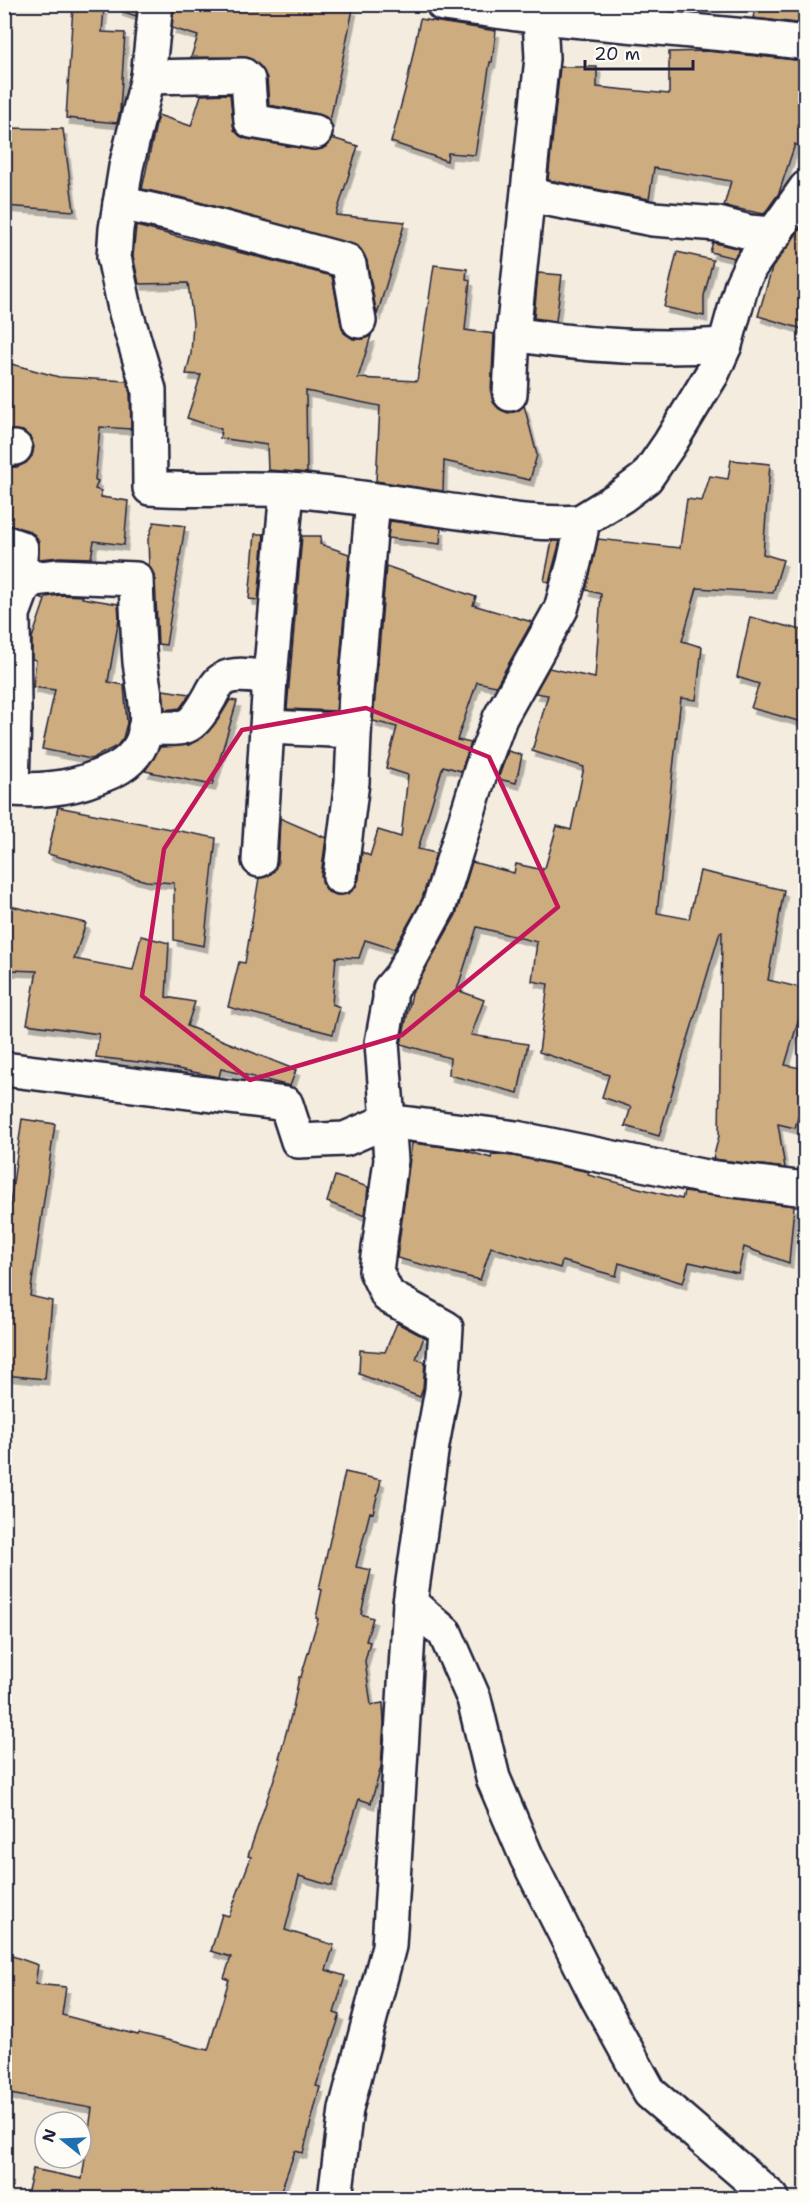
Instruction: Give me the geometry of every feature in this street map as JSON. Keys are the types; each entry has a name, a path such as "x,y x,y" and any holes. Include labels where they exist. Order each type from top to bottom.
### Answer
{"street":[{"path":"156,4 148,77 120,203 114,257 126,313 149,390 150,488 184,491 287,490 550,525 580,522 646,478 699,399 725,345 742,284 750,267 806,188"},
{"path":"443,4 541,11 806,43"},
{"path":"510,394 513,334 542,58 541,11"},
{"path":"148,77 243,75 248,80 253,122 315,132"},
{"path":"528,195 653,219 718,224 749,232 775,234"},
{"path":"120,203 183,217 347,261 359,321"},
{"path":"513,334 560,342 600,345 689,347 725,345"},
{"path":"260,860 270,678 287,490"},
{"path":"340,877 352,782 373,500"},
{"path":"335,2199 346,2109 389,1946 410,1603 442,1390 446,1328 388,1296 376,1271 391,1160 382,1043 390,988 401,976 439,906 482,767 500,718 561,609 581,531 580,522"},
{"path":"4,542 21,548 19,566 33,579"},
{"path":"58,576 136,579 146,728 139,748 123,768 81,784 43,788 8,788 15,710 13,614 16,600 23,587 33,579 58,576"},
{"path":"146,728 189,726 197,720 218,684 225,678 270,678"},
{"path":"268,727 354,731"},
{"path":"4,1069 286,1104 298,1141 345,1138 387,1121 516,1138 701,1176 806,1189"},
{"path":"410,1603 445,1633 474,1699 493,1778 527,1858 597,1997 650,2093 772,2199"}],"highlighted area":[{"path":"366,708 489,757 558,907 402,1035 250,1080 142,996 164,849 242,730"}],"building":[{"path":"120,4 137,4 136,16 119,10"},
{"path":"174,4 327,4 353,9 330,121 318,114 269,105 267,78 261,67 250,58 191,57 198,36 172,28"},
{"path":"756,4 806,4 806,24 753,18"},
{"path":"73,6 104,9 102,32 125,33 120,111 117,123 66,118"},
{"path":"420,19 496,31 475,155 448,153 447,161 391,142 407,83"},
{"path":"707,51 806,61 806,152 795,144 779,193 764,214 724,206 731,181 654,168 649,199 548,180 560,67 597,67 597,87 669,94 669,52"},
{"path":"230,94 234,130 247,139 312,150 322,149 329,144 332,138 358,146 336,215 405,222 377,315 367,261 358,246 188,199 142,189 158,115 191,126 201,95"},
{"path":"6,128 63,129 74,211 4,206"},
{"path":"806,221 806,330 758,316 772,268"},
{"path":"136,226 332,276 344,333 353,339 371,336 358,378 417,381 434,265 467,269 466,279 470,280 465,330 494,334 491,393 493,402 499,409 508,413 518,411 524,405 537,455 530,480 444,461 443,491 376,481 380,406 306,391 307,473 268,470 267,445 220,438 221,429 187,418 201,375 186,374 191,354 193,323 188,283 139,284 133,256"},
{"path":"713,242 740,249 734,258 710,252"},
{"path":"677,252 713,260 704,296 704,316 664,307"},
{"path":"538,273 562,275 556,321 534,318"},
{"path":"4,362 59,377 127,381 130,393 131,429 100,427 95,480 98,481 95,489 101,491 101,497 128,501 124,545 94,541 91,558 39,559 39,542 35,535 27,530 4,524 4,468 17,467 26,463 32,456 34,447 31,438 23,431 4,430"},
{"path":"731,460 770,464 763,554 783,560 773,593 697,588 682,641 702,647 696,700 681,698 657,913 689,919 700,871 784,890 768,980 806,989 785,1065 806,1069 806,1088 795,1128 778,1124 785,1168 713,1159 719,1136 722,932 720,932 659,1136 625,1126 631,1107 602,1097 609,1075 539,1052 548,984 532,981 537,942 477,927 457,990 484,1000 471,1035 528,1044 518,1093 449,1075 450,1058 401,1044 412,993 456,915 472,862 514,873 516,864 543,870 557,826 571,830 584,767 532,751 548,695 535,693 549,668 595,678 601,594 586,590 598,539 680,548 687,499 702,501 710,476 728,479"},
{"path":"390,521 441,528 440,544 388,538"},
{"path":"154,522 185,526 166,645 158,644 155,578 149,567 148,539"},
{"path":"255,534 264,534 258,600 249,599"},
{"path":"302,536 321,536 320,544 349,554 336,711 287,709"},
{"path":"552,541 560,541 549,582 544,581"},
{"path":"386,566 476,597 473,605 532,622 496,686 477,682 457,740 471,743 461,771 443,766 418,849 436,853 422,899 394,949 365,940 359,958 336,957 332,1004 340,1007 333,1034 228,1007 239,962 245,963 259,878 268,876 274,871 278,862 280,818 326,838 321,875 328,892 337,895 348,894 355,888 359,879 362,852 370,856 378,830 401,837 408,775 386,768 397,727 373,721"},
{"path":"60,595 83,596 82,598 118,604 119,618 108,682 124,685 127,723 123,738 117,746 91,759 42,749 55,690 33,687 36,660 32,659 32,638 45,600 39,598"},
{"path":"750,617 806,631 806,723 751,708 759,684 737,677"},
{"path":"163,690 190,694 180,708 165,710"},
{"path":"230,700 237,701 212,785 145,771 160,747 189,745 204,736 218,720"},
{"path":"508,751 522,755 516,783 498,779"},
{"path":"58,807 216,838 204,946 174,940 174,883 146,881 48,854"},
{"path":"10,906 86,923 74,959 133,970 141,936 169,943 166,997 195,1002 187,1026 296,1070 290,1086 221,1069 219,1077 147,1063 96,1057 99,1034 27,1024 37,971 9,970"},
{"path":"22,1119 55,1124 30,1296 52,1301 45,1379 4,1375 4,1247"},
{"path":"412,1143 460,1149 491,1158 492,1154 513,1156 589,1172 588,1175 682,1199 684,1192 794,1206 789,1263 744,1247 738,1273 689,1262 683,1283 619,1263 616,1276 562,1261 560,1268 491,1247 480,1280 397,1258"},
{"path":"335,1176 368,1187 365,1216 327,1202"},
{"path":"397,1323 424,1337 416,1359 425,1362 420,1397 359,1374 360,1350 385,1352"},
{"path":"345,1472 381,1480 356,1567 371,1570 361,1614 373,1618 366,1641 370,1642 365,1661 371,1705 383,1703 381,1767 371,1803 359,1799 332,1886 299,1876 285,1930 334,1945 326,1970 345,1976 334,2013 340,2015 316,2086 320,2087 303,2153 295,2151 278,2199 26,2199 33,2169 82,2179 83,2170 93,2170 93,2110 4,2093 4,1953 38,1965 35,1984 66,1987 62,2015 208,2050 229,1980 224,1978 231,1957 211,1951 222,1914 229,1916 251,1857 248,1856 281,1758 279,1758 299,1677 301,1677 318,1619 316,1618 322,1590 319,1589"}]}
